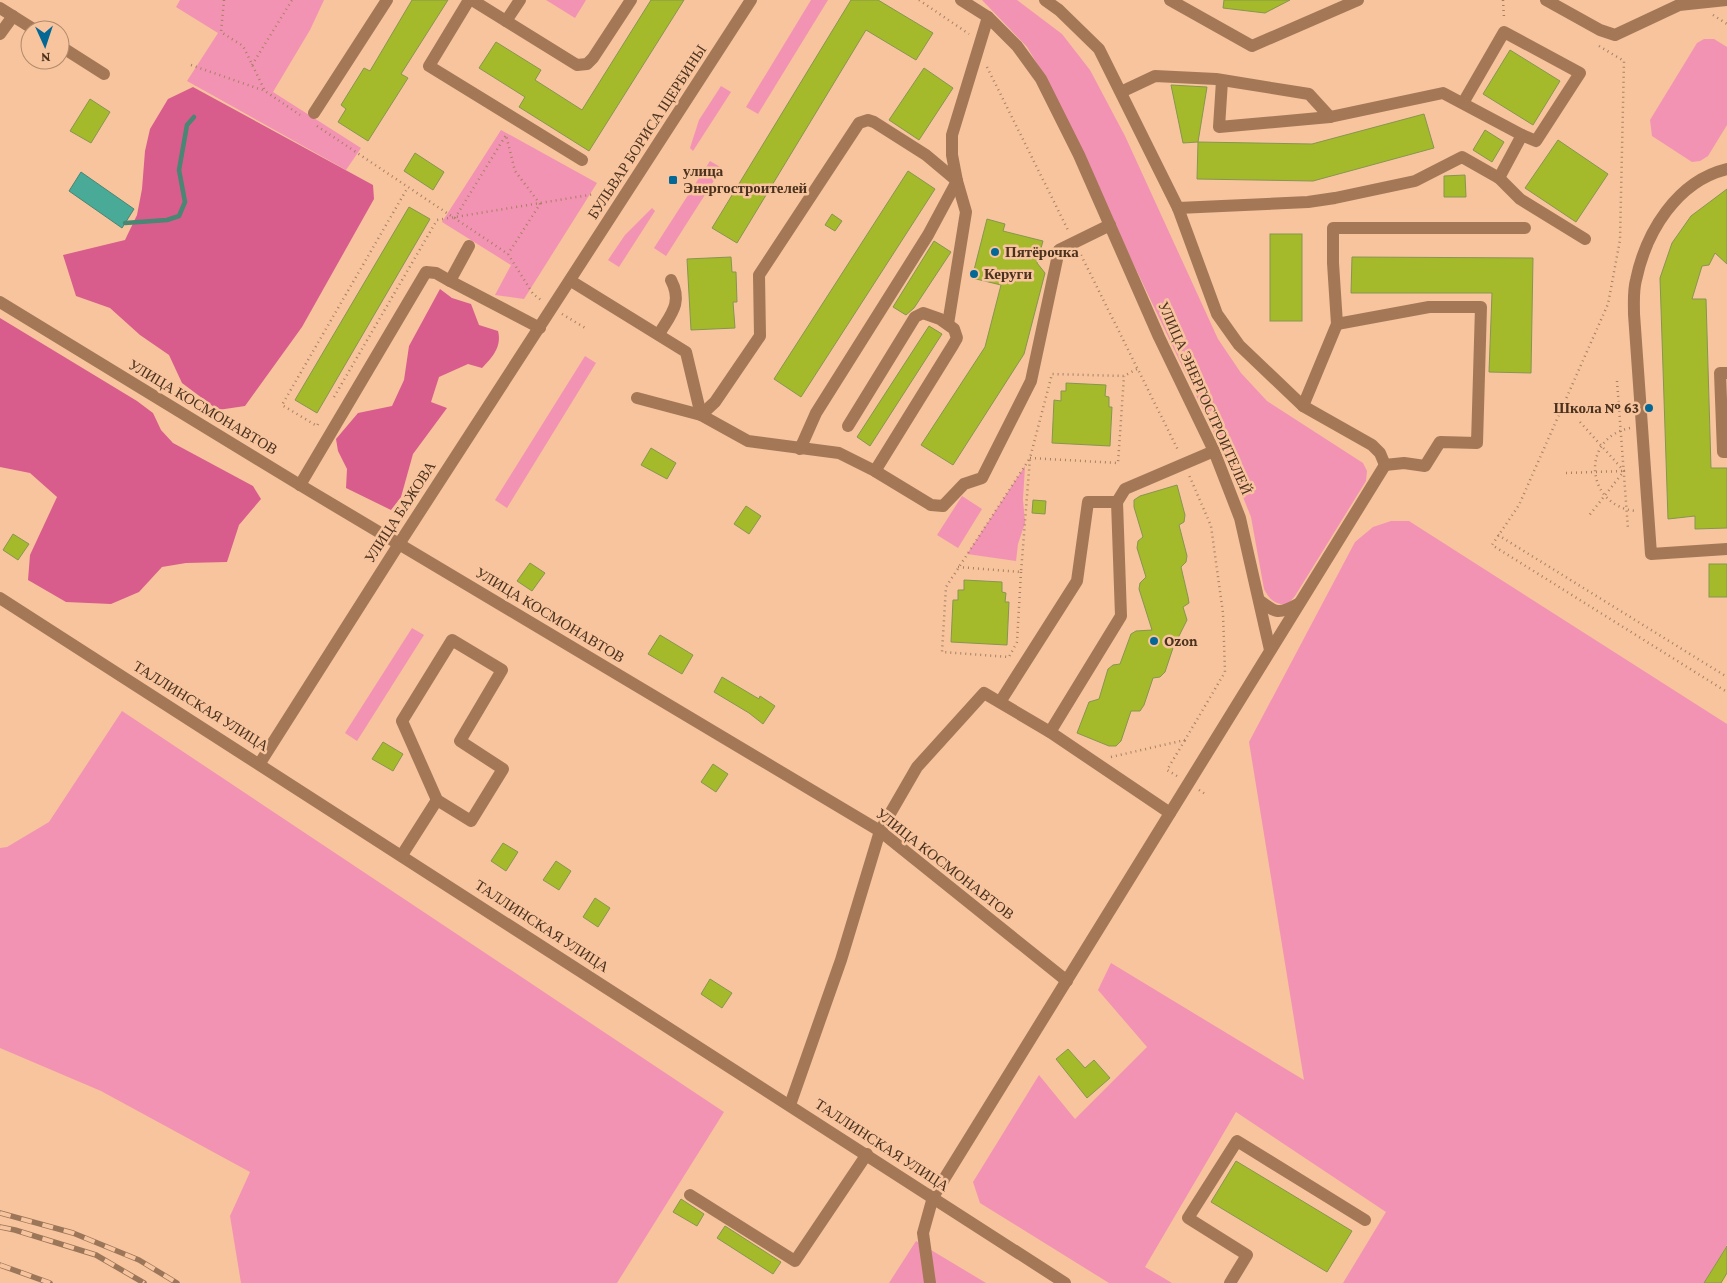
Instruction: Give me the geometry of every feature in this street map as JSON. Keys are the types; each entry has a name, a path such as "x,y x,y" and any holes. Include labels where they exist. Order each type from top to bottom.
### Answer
{"street":[{"path":"310,118 388,0"},
{"path":"582,160 429,66 471,0 577,65 587,64 631,0"},
{"path":"506,21 520,0"},
{"name":"БУЛЬВАР БОРИСА ЩЕРБИНЫ","path":"571,281 751,0"},
{"name":"УЛИЦА ЭНЕРГОСТРОИТЕЛЕЙ","path":"961,0 988,16 1017,46 1041,79 1079,155 1159,337 1214,451 1240,518 1270,650"},
{"path":"1045,0 1059,10 1099,49 1178,208 1217,314 1239,345 1303,406 1372,445 1380,453 1385,465"},
{"path":"1170,0 1252,46 1358,0"},
{"path":"1546,0 1600,30 1615,35 1679,5 1727,0"},
{"path":"0,8 20,20"},
{"path":"0,34 13,16"},
{"path":"948,324 966,212 952,156 952,135 988,16"},
{"path":"1222,81 1219,126 1330,117 1443,93 1463,104 1522,135 1536,141 1580,73 1504,32 1463,104"},
{"path":"70,52 104,74"},
{"path":"1122,92 1155,76 1222,81 1309,94 1330,117"},
{"path":"701,415 715,402 760,336 759,274 859,123 868,120 874,122 926,155 957,181"},
{"path":"1499,178 1522,135"},
{"path":"1178,208 1308,202 1335,198 1415,181 1462,157 1499,178 1520,199 1585,240"},
{"path":"1727,169 1713,172 1682,194 1659,220 1645,247 1635,281 1634,314 1651,554 1727,550"},
{"path":"800,448 816,413 928,235 957,181"},
{"path":"637,398 701,415 748,442 839,453 875,471 931,505 943,506 964,484 982,478 1031,381 1058,250 1110,225"},
{"path":"1303,406 1337,324 1332,263 1333,228 1525,228"},
{"path":"450,281 469,246"},
{"path":"300,485 426,272 436,273 540,328"},
{"path":"658,334 676,306 678,293 671,280"},
{"path":"571,281 686,352 701,415"},
{"name":"УЛИЦА БАЖОВА","path":"260,763 399,544 571,281"},
{"name":"УЛИЦА КОСМОНАВТОВ","path":"0,302 300,485 880,831 1067,980"},
{"path":"1337,324 1429,307 1481,307 1477,443 1440,442 1426,466 1404,463 1385,465"},
{"path":"848,426 915,317 923,312 954,329 957,338 875,471"},
{"path":"1727,373 1720,373 1723,452 1727,452"},
{"path":"1050,732 1121,616 1117,502 1125,489 1214,451"},
{"path":"930,1283 923,1233 933,1197 1385,465"},
{"path":"1000,702 1077,581 1088,502 1117,502"},
{"name":"ТАЛЛИНСКАЯ УЛИЦА","path":"0,598 868,1154 1065,1283"},
{"path":"1258,600 1272,611 1283,612 1299,603"},
{"path":"452,640 502,670 460,741 503,769 471,822 437,800 402,721 452,640"},
{"path":"790,1104 841,960 880,831 917,767 984,693 1050,732 1170,813"},
{"path":"402,855 437,800"},
{"path":"1230,1283 1248,1255 1188,1218 1237,1141 1364,1220"},
{"path":"690,1195 795,1261 868,1154"}],"path":[{"path":"224,0 221,32 243,46 264,91"},
{"path":"252,65 292,0"},
{"path":"919,0 968,32 978,49 1184,464 1211,526 1223,613 1225,672 1185,740 1106,758"},
{"path":"1503,0 1504,32"},
{"path":"1600,30 1593,42 1624,61 1620,240 1608,304 1520,505 1492,545 1727,692"},
{"path":"191,65 264,91 310,118 508,254 533,294 586,329"},
{"path":"455,219 506,135 515,171 540,204"},
{"path":"322,418 317,426 282,405 408,187"},
{"path":"332,401 437,220 455,219 595,194"},
{"path":"508,254 540,204"},
{"path":"1030,458 946,587 942,652 1009,656 1017,642 1030,458 1052,374 1124,376 1137,369"},
{"path":"1030,458 1118,462 1124,376"},
{"path":"1617,381 1628,529"},
{"path":"1580,422 1624,471"},
{"path":"1634,427 1621,430 1610,436 1601,446 1594,472 1604,496 1614,505 1626,510 1640,512"},
{"path":"1566,473 1624,471"},
{"path":"1588,517 1624,471"},
{"path":"1498,535 1727,677"},
{"path":"958,567 1021,572"}],"shaded area":[{"path":"180,0 324,0 310,30 273,92 361,148 346,170 187,81 218,33 176,7"},
{"path":"546,0 586,0 575,18"},
{"path":"811,0 828,0 758,114 746,107"},
{"path":"982,0 1017,0 1062,34 1090,70 1125,136 1218,339 1241,373 1267,401 1363,463 1367,471 1366,481 1295,596 1287,605 1273,601 1264,589 1251,517 1235,477 1041,70 1027,47"},
{"path":"1704,39 1714,39 1727,47 1727,125 1708,156 1700,161 1692,162 1652,136 1650,120 1697,43"},
{"path":"721,86 731,92 693,151 690,148 699,120"},
{"path":"193,87 373,185 374,199 302,327 245,406 218,410 182,383 169,355 140,335 110,308 76,296 63,255 125,240 137,215 142,189 145,151 150,129 168,99"},
{"path":"501,130 597,183 524,299 495,295 511,265 442,222"},
{"path":"710,161 722,168 666,256 654,248"},
{"path":"652,208 655,211 619,267 608,260 625,235"},
{"path":"440,289 452,298 471,304 479,325 498,331 499,342 493,355 482,368 468,364 439,377 431,402 447,408 413,454 401,497 391,510 346,488 347,469 338,451 336,439 358,413 392,406 404,380 409,346"},
{"path":"0,318 137,401 153,413 161,430 173,443 253,486 261,499 239,525 227,562 186,563 162,567 139,592 111,604 66,602 28,580 30,555 57,497 30,473 0,467"},
{"path":"585,356 596,363 507,508 495,500"},
{"path":"1025,466 1023,499 1025,523 1018,544 1016,561 967,554"},
{"path":"962,496 982,509 958,548 937,535"},
{"path":"1391,521 1409,521 1727,724 1727,1245 1704,1283 1343,1283 1386,1212 1236,1112 1145,1267 1172,1283 1109,1283 980,1203 973,1182 1039,1075 1075,1119 1147,1047 1098,990 1111,963 1304,1080 1249,742 1355,542 1373,527"},
{"path":"412,628 424,635 357,741 345,733"},
{"path":"122,711 724,1112 617,1283 241,1283 230,1216 250,1172 101,1091 0,1048 0,848 7,847 49,822"},
{"path":"916,1241 986,1283 889,1283"}],"water":[{"path":"81,172 134,209 122,228 69,191"}],"building":[{"path":"412,0 448,0 401,74 408,78 368,141 338,122 346,109 341,105 364,68 370,71"},
{"path":"651,0 684,0 589,151 519,107 525,97 479,68 496,42 541,70 535,80 582,110"},
{"path":"851,0 878,0 933,33 916,60 866,30 737,243 712,228"},
{"path":"1224,0 1290,0 1265,13 1223,8"},
{"path":"1510,50 1560,81 1533,125 1483,94"},
{"path":"924,68 953,88 919,140 889,120"},
{"path":"1171,85 1207,87 1198,142 1183,143"},
{"path":"90,99 110,112 91,143 70,131"},
{"path":"1424,114 1434,148 1313,181 1197,179 1198,142 1312,144"},
{"path":"1485,130 1504,142 1492,162 1473,150"},
{"path":"1558,140 1608,174 1576,222 1525,188"},
{"path":"415,153 444,172 433,190 404,171"},
{"path":"908,171 935,189 801,397 774,379"},
{"path":"1465,175 1466,197 1444,197 1444,176"},
{"path":"1727,189 1727,264 1715,253 1709,265 1702,266 1692,299 1706,299 1711,468 1727,468 1727,528 1695,529 1695,516 1668,519 1660,278 1672,243 1691,216"},
{"path":"409,207 430,219 317,413 295,400"},
{"path":"832,214 842,221 835,231 825,225"},
{"path":"987,219 1005,224 1003,231 1043,241 1037,263 1045,273 1024,354 953,465 921,445 985,347 1001,285 972,278"},
{"path":"1270,234 1302,234 1302,321 1270,321"},
{"path":"934,241 951,252 914,308 906,315 893,307"},
{"path":"731,257 732,272 736,272 737,302 733,302 735,328 691,330 687,259"},
{"path":"1352,257 1533,258 1531,373 1489,372 1492,293 1351,293"},
{"path":"929,326 942,334 870,446 857,437"},
{"path":"1066,383 1106,385 1105,396 1109,397 1109,407 1112,407 1110,446 1052,443 1054,400 1061,401 1061,391 1066,391"},
{"path":"651,448 676,463 667,479 641,465"},
{"path":"1177,485 1185,515 1184,522 1179,525 1187,556 1186,562 1181,567 1189,603 1183,607 1187,620 1173,648 1165,672 1160,677 1153,678 1144,705 1140,711 1131,711 1121,741 1116,746 1109,746 1077,733 1089,702 1099,699 1108,669 1113,665 1120,664 1131,634 1136,631 1152,630 1139,589 1140,583 1146,577 1137,548 1138,541 1143,537 1134,507 1134,500 1140,496"},
{"path":"1033,500 1046,501 1045,514 1032,513"},
{"path":"746,506 761,516 749,534 734,524"},
{"path":"13,534 29,544 18,560 3,550"},
{"path":"530,563 545,573 532,591 517,581"},
{"path":"1709,564 1727,564 1727,597 1709,597"},
{"path":"964,580 1002,582 1002,592 1006,593 1005,602 1009,602 1007,645 951,642 953,600 958,600 958,590 964,590"},
{"path":"660,635 693,655 682,674 648,654"},
{"path":"722,677 759,699 760,696 775,706 763,724 749,713 714,692"},
{"path":"383,742 403,754 393,771 372,759"},
{"path":"713,764 728,774 716,792 701,782"},
{"path":"503,843 518,852 506,871 491,861"},
{"path":"556,861 571,871 559,890 543,880"},
{"path":"595,898 610,908 598,927 583,917"},
{"path":"710,979 732,993 722,1008 701,994"},
{"path":"1068,1049 1085,1068 1094,1060 1110,1078 1087,1098 1056,1059"},
{"path":"1236,1161 1352,1231 1327,1272 1211,1202"},
{"path":"681,1199 704,1214 697,1226 673,1212"},
{"path":"725,1226 781,1262 773,1274 717,1238"},
{"path":"1727,1246 1727,1273 1721,1283 1704,1283"}],"waterway":[{"path":"125,223 167,220 179,216 185,202 179,170 187,125 194,117"}],"railway":[{"path":"0,1213 73,1233 139,1260 177,1283"},
{"path":"0,1227 96,1255 144,1283"},
{"path":"0,1265 50,1283"}],"place":[{"name":"улица Энергостроителей","path":"673,180"},
{"name":"Пятёрочка","path":"995,252"},
{"name":"Керуги","path":"974,274"},
{"name":"Школа № 63","path":"1649,408"},
{"name":"Ozon","path":"1154,641"}]}
